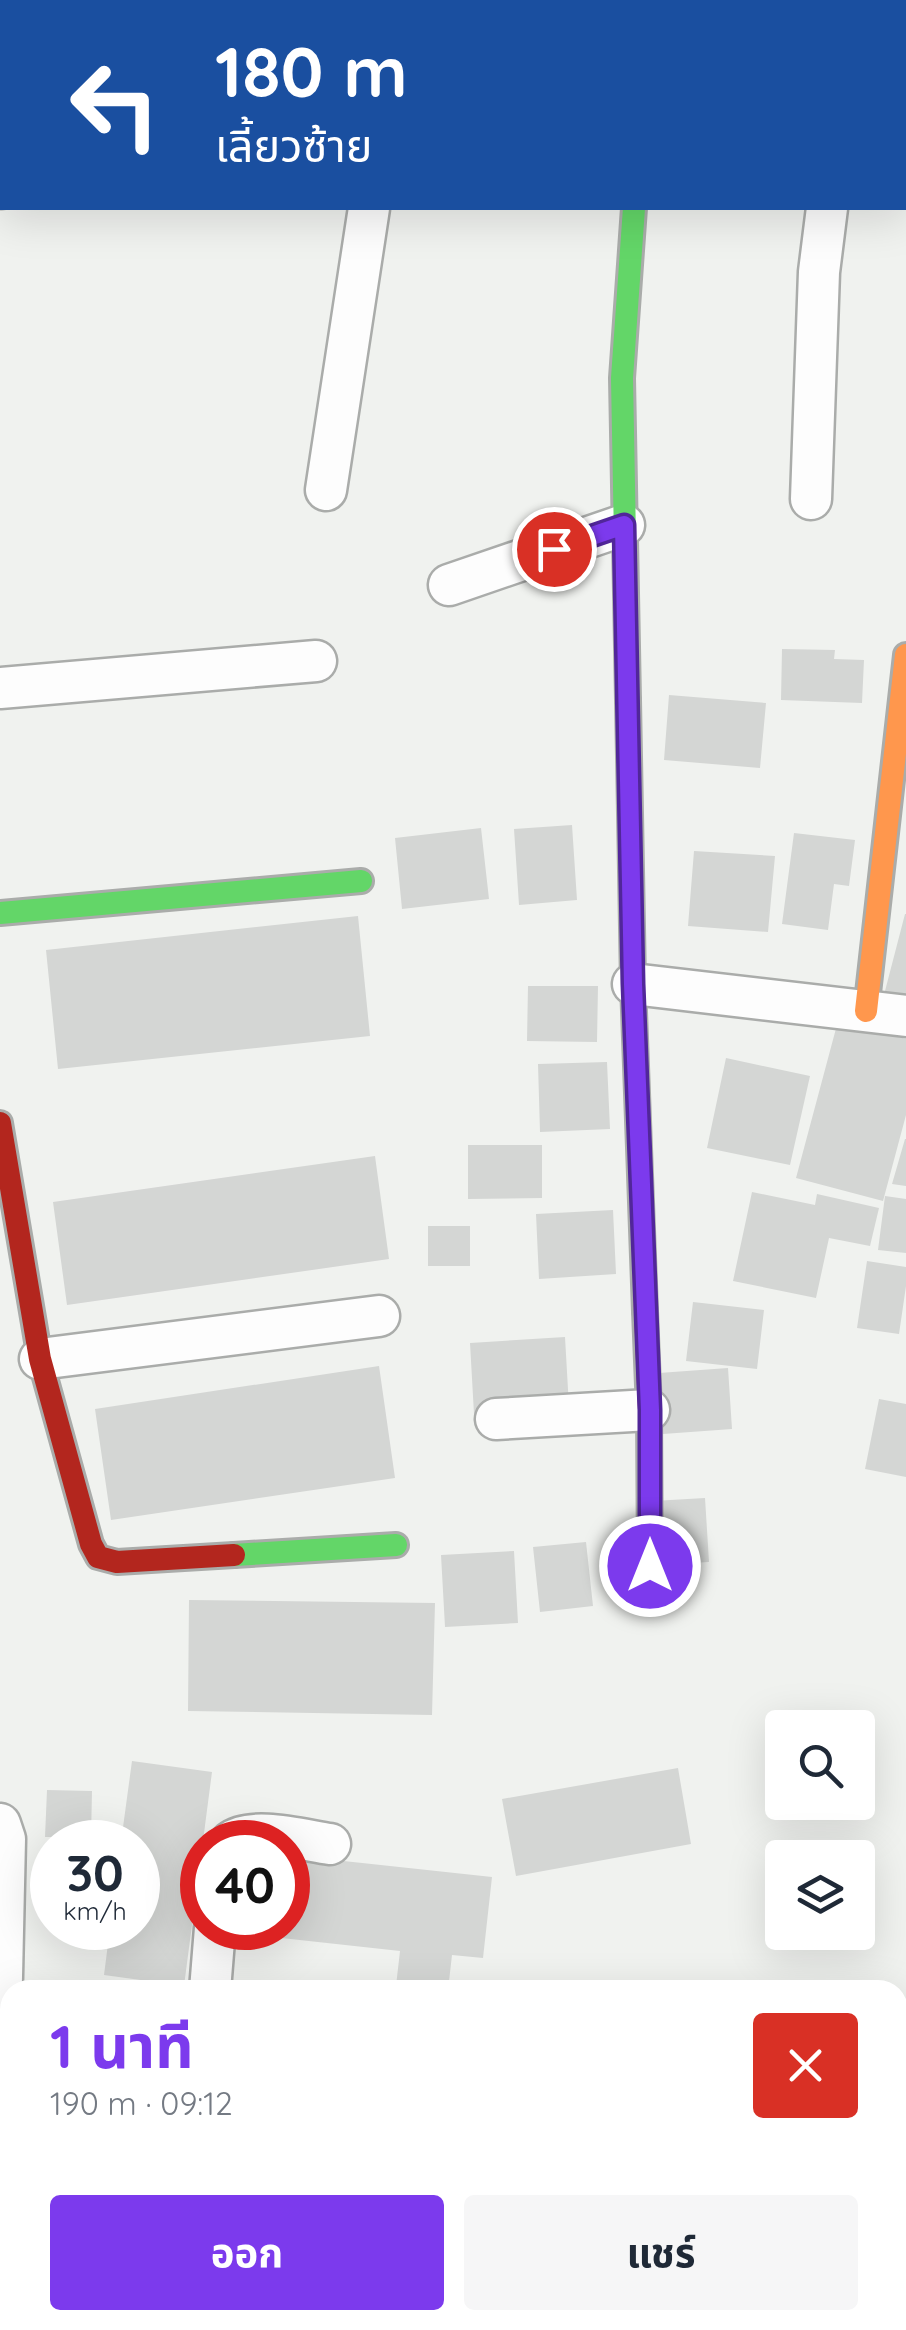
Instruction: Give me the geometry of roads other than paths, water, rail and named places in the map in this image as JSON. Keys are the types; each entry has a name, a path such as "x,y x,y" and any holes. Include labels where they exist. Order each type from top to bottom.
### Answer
{"street":[{"path":"326,490 369,210"},
{"path":"634,210 622,378 633,984 650,1410 650,1566"},
{"path":"811,499 819,272 828,210"},
{"path":"450,585 624,525"},
{"path":"866,1011 906,654"},
{"path":"0,688 316,661"},
{"path":"0,912 360,881"},
{"path":"633,984 906,1016"},
{"path":"0,1123 40,1359 90,1544 98,1556 117,1562 396,1545"},
{"path":"40,1359 379,1316"},
{"path":"496,1419 650,1410"},
{"path":"0,1824 5,1839 2,1980"},
{"path":"310,1841 330,1844"},
{"path":"211,1980 213,1950"}]}
